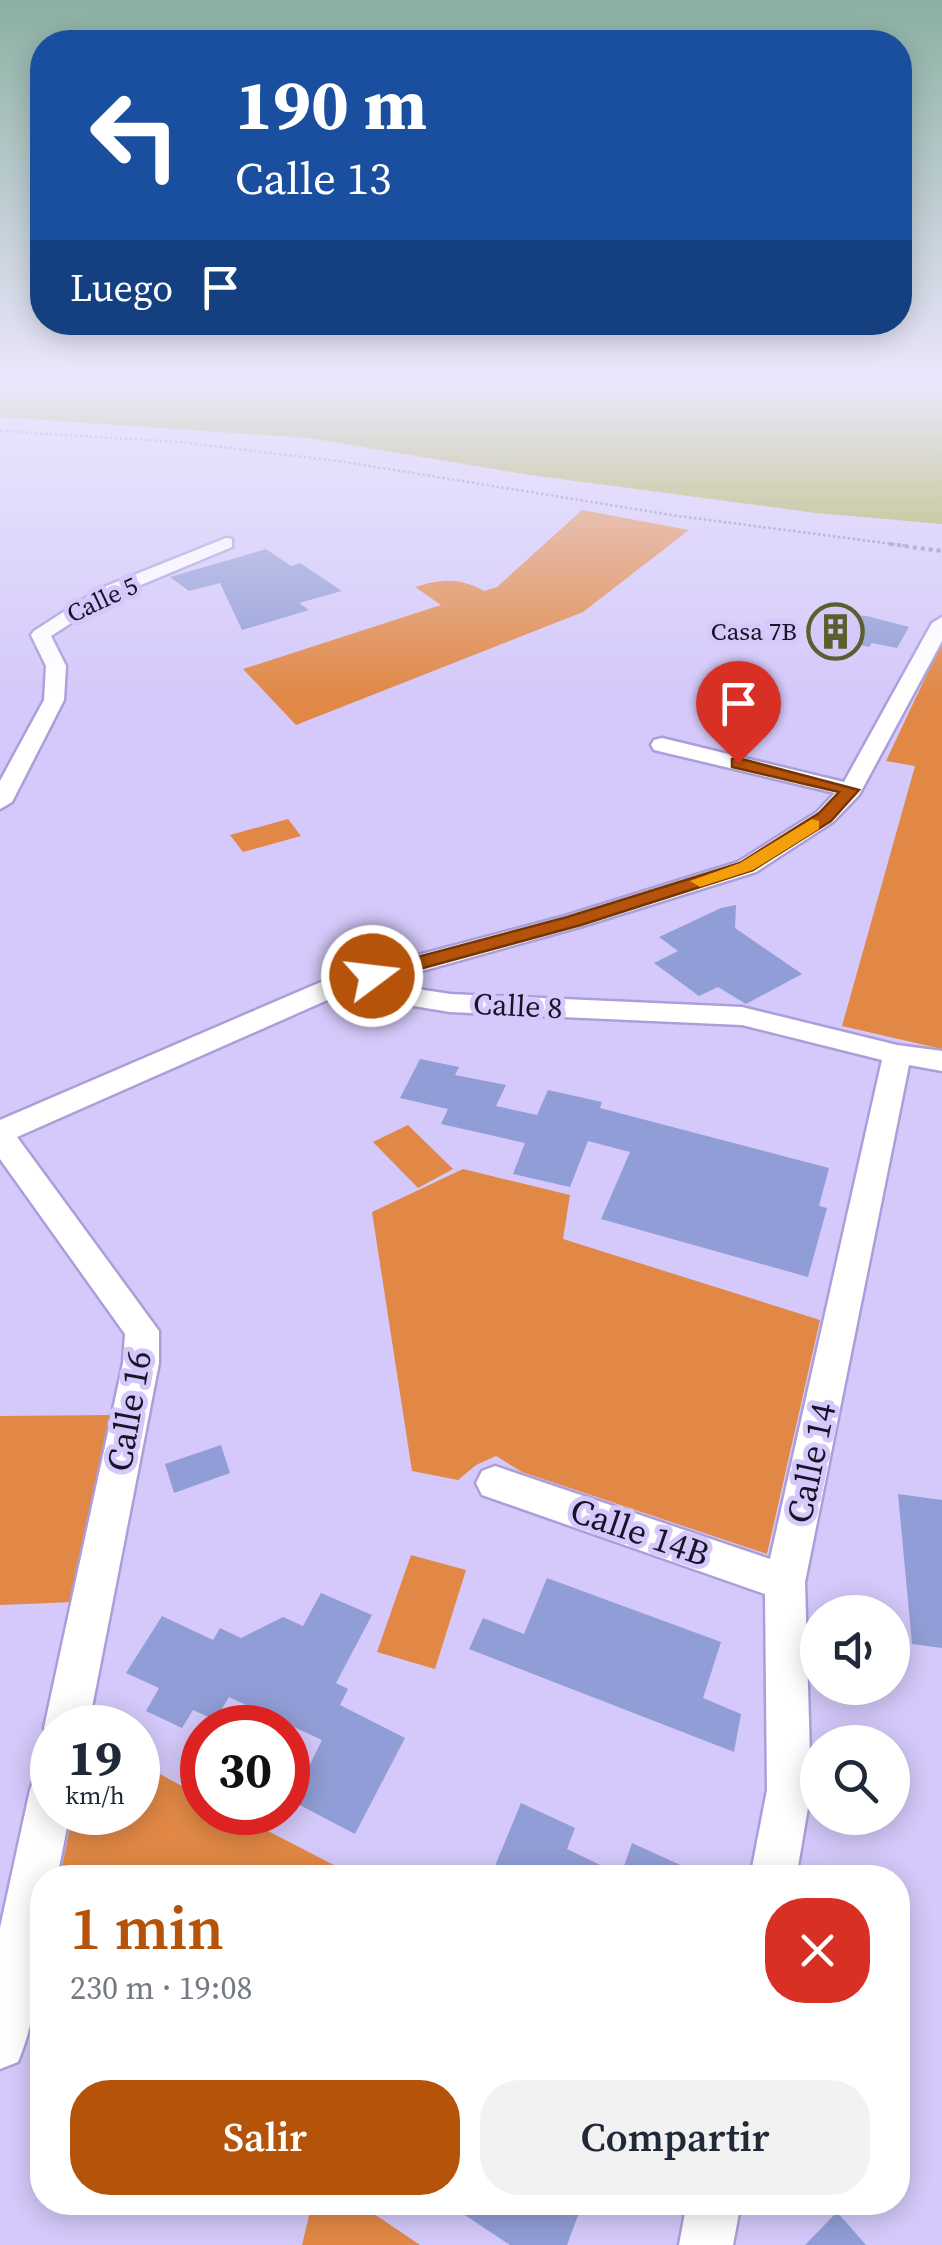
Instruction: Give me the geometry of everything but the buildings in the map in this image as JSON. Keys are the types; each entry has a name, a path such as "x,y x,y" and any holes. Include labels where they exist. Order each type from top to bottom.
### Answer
{"street":[{"name":"Calle 5","path":"0,802 54,700 56,666 41,635 62,616 87,603 226,543"},
{"path":"0,1134 338,985 574,921 747,866 825,817 851,790 942,624"},
{"path":"662,745 851,790"},
{"name":"Calle 8","path":"338,985 450,1003 742,1016 897,1054 942,1061"},
{"name":"Calle 14","path":"775,1865 789,1790 786,1582 897,1054"},
{"name":"Calle 16","path":"0,1134 142,1331 142,1363 71,1705"},
{"name":"Calle 14B","path":"495,1483 786,1582"},
{"path":"37,1865 43,1835"},
{"path":"0,2044 30,1897"},
{"path":"706,2245 712,2215"}],"path":[{"path":"498,487 678,516 942,551"}],"shaded area":[{"path":"619,487 942,487 942,524 816,513"},
{"path":"582,510 689,530 583,612 296,725 243,669 441,605 415,587 450,581 484,591 497,587"},
{"path":"942,642 942,1049 842,1026 915,766 886,761"},
{"path":"288,819 301,836 243,852 230,835"},
{"path":"408,1125 453,1169 418,1188 373,1142"},
{"path":"463,1169 570,1195 563,1239 820,1320 767,1554 522,1472 496,1456 476,1465 458,1480 412,1471 372,1212"},
{"path":"113,1415 73,1602 0,1605 0,1416"},
{"path":"411,1555 466,1570 435,1669 377,1652"},
{"path":"160,1774 180,1785 180,1835 276,1835 334,1865 62,1865 69,1835 160,1835"},
{"path":"309,2215 376,2215 420,2245 302,2245"}],"slow traffic":[{"path":"700,881 747,866 812,825"}],"place":[{"name":"Casa 7B","path":"836,631"}],"route":[{"path":"372,976 574,921 747,866 825,817 851,790 738,763"}]}
